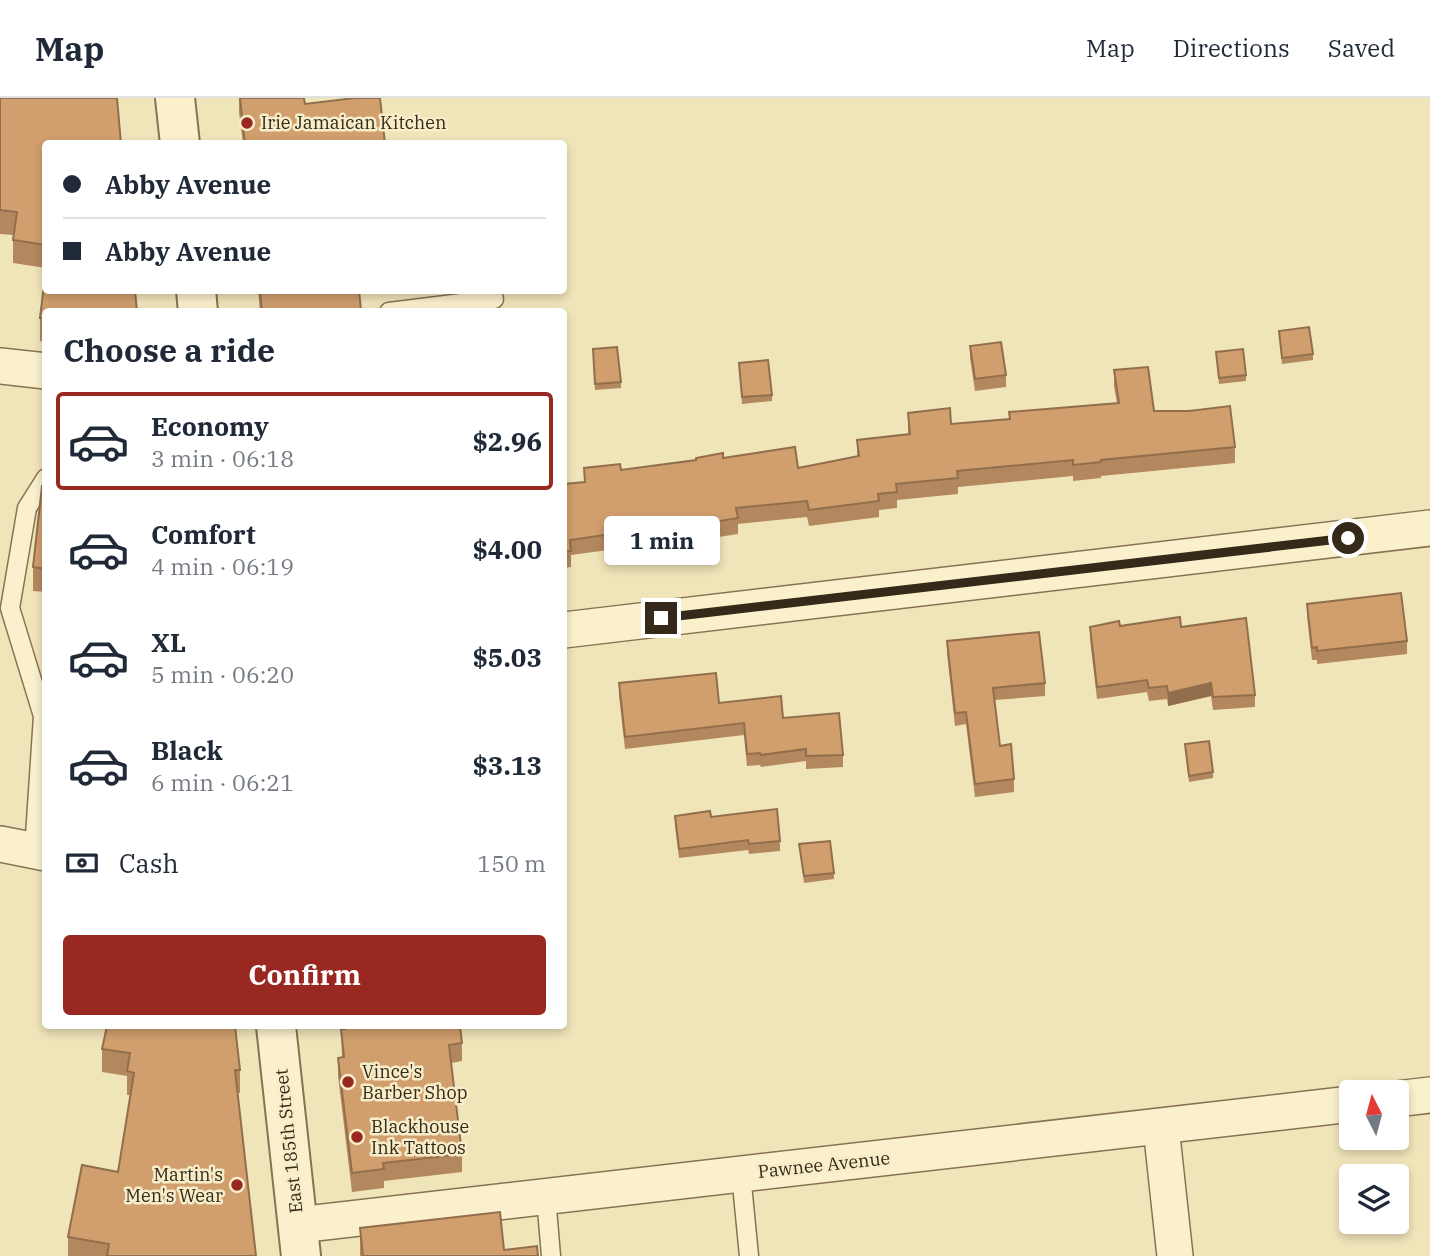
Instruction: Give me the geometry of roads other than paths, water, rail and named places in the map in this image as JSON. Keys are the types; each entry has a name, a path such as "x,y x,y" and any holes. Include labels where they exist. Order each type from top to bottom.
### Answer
{"street":[{"path":"175,98 180,140"},
{"path":"0,366 42,371"},
{"path":"567,630 1430,528"},
{"path":"0,844 40,852"},
{"name":"East 185th Street","path":"276,1029 300,1240"},
{"path":"1409,1097 1430,1095"},
{"name":"Pawnee Avenue","path":"300,1240 546,1197 1339,1105"},
{"path":"1161,1127 1175,1256"}],"lane":[{"path":"421,308 494,299"},
{"path":"42,484 27,508 10,608 42,713"},
{"path":"40,852 42,761"},
{"path":"741,1174 749,1256"},
{"path":"546,1197 551,1256"}],"place":[{"name":"Irie Jamaican Kitchen","path":"247,123"},
{"name":"Vince's Barber Shop","path":"348,1082"},
{"name":"Blackhouse Ink Tattoos","path":"357,1137"},
{"name":"Martin's Men's Wear","path":"237,1185"}]}
